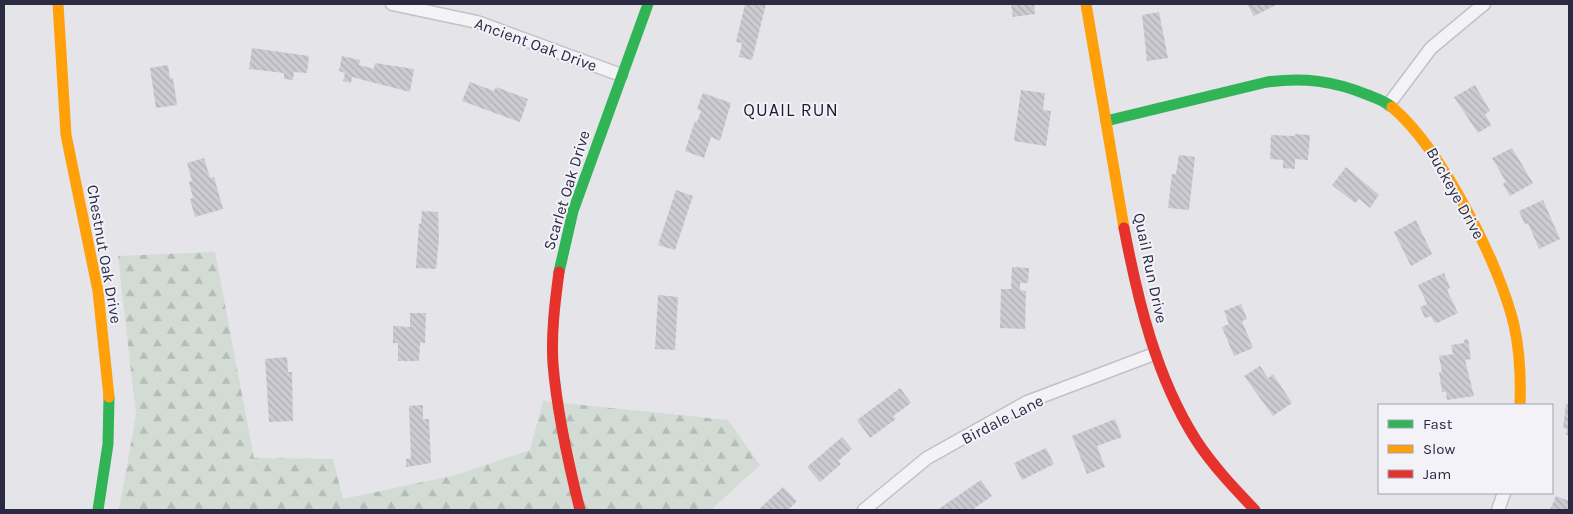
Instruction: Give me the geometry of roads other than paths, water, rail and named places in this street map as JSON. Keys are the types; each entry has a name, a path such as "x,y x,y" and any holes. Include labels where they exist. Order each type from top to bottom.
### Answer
{"street":[{"name":"Chestnut Oak Drive","path":"58,4 66,135 98,292 110,402 108,444 98,510"},
{"name":"Ancient Oak Drive","path":"392,4 477,22 621,75"},
{"name":"Scarlet Oak Drive","path":"580,510 564,451 553,363 554,314 561,256 573,211 648,4"},
{"name":"Quail Run Drive","path":"1086,4 1134,281 1154,354 1172,397 1191,431 1227,482 1255,510"},
{"path":"1389,104 1431,48 1484,4"},
{"name":"Buckeye Drive","path":"1106,121 1267,82 1293,78 1318,78 1342,83 1389,104 1429,144 1491,257 1511,310 1518,342 1522,385 1520,404"},
{"name":"Birdale Lane","path":"864,510 927,458 1027,402 1154,354"},
{"path":"1498,510 1504,494"}],"district":[{"name":"QUAIL RUN","path":"791,110"}]}
